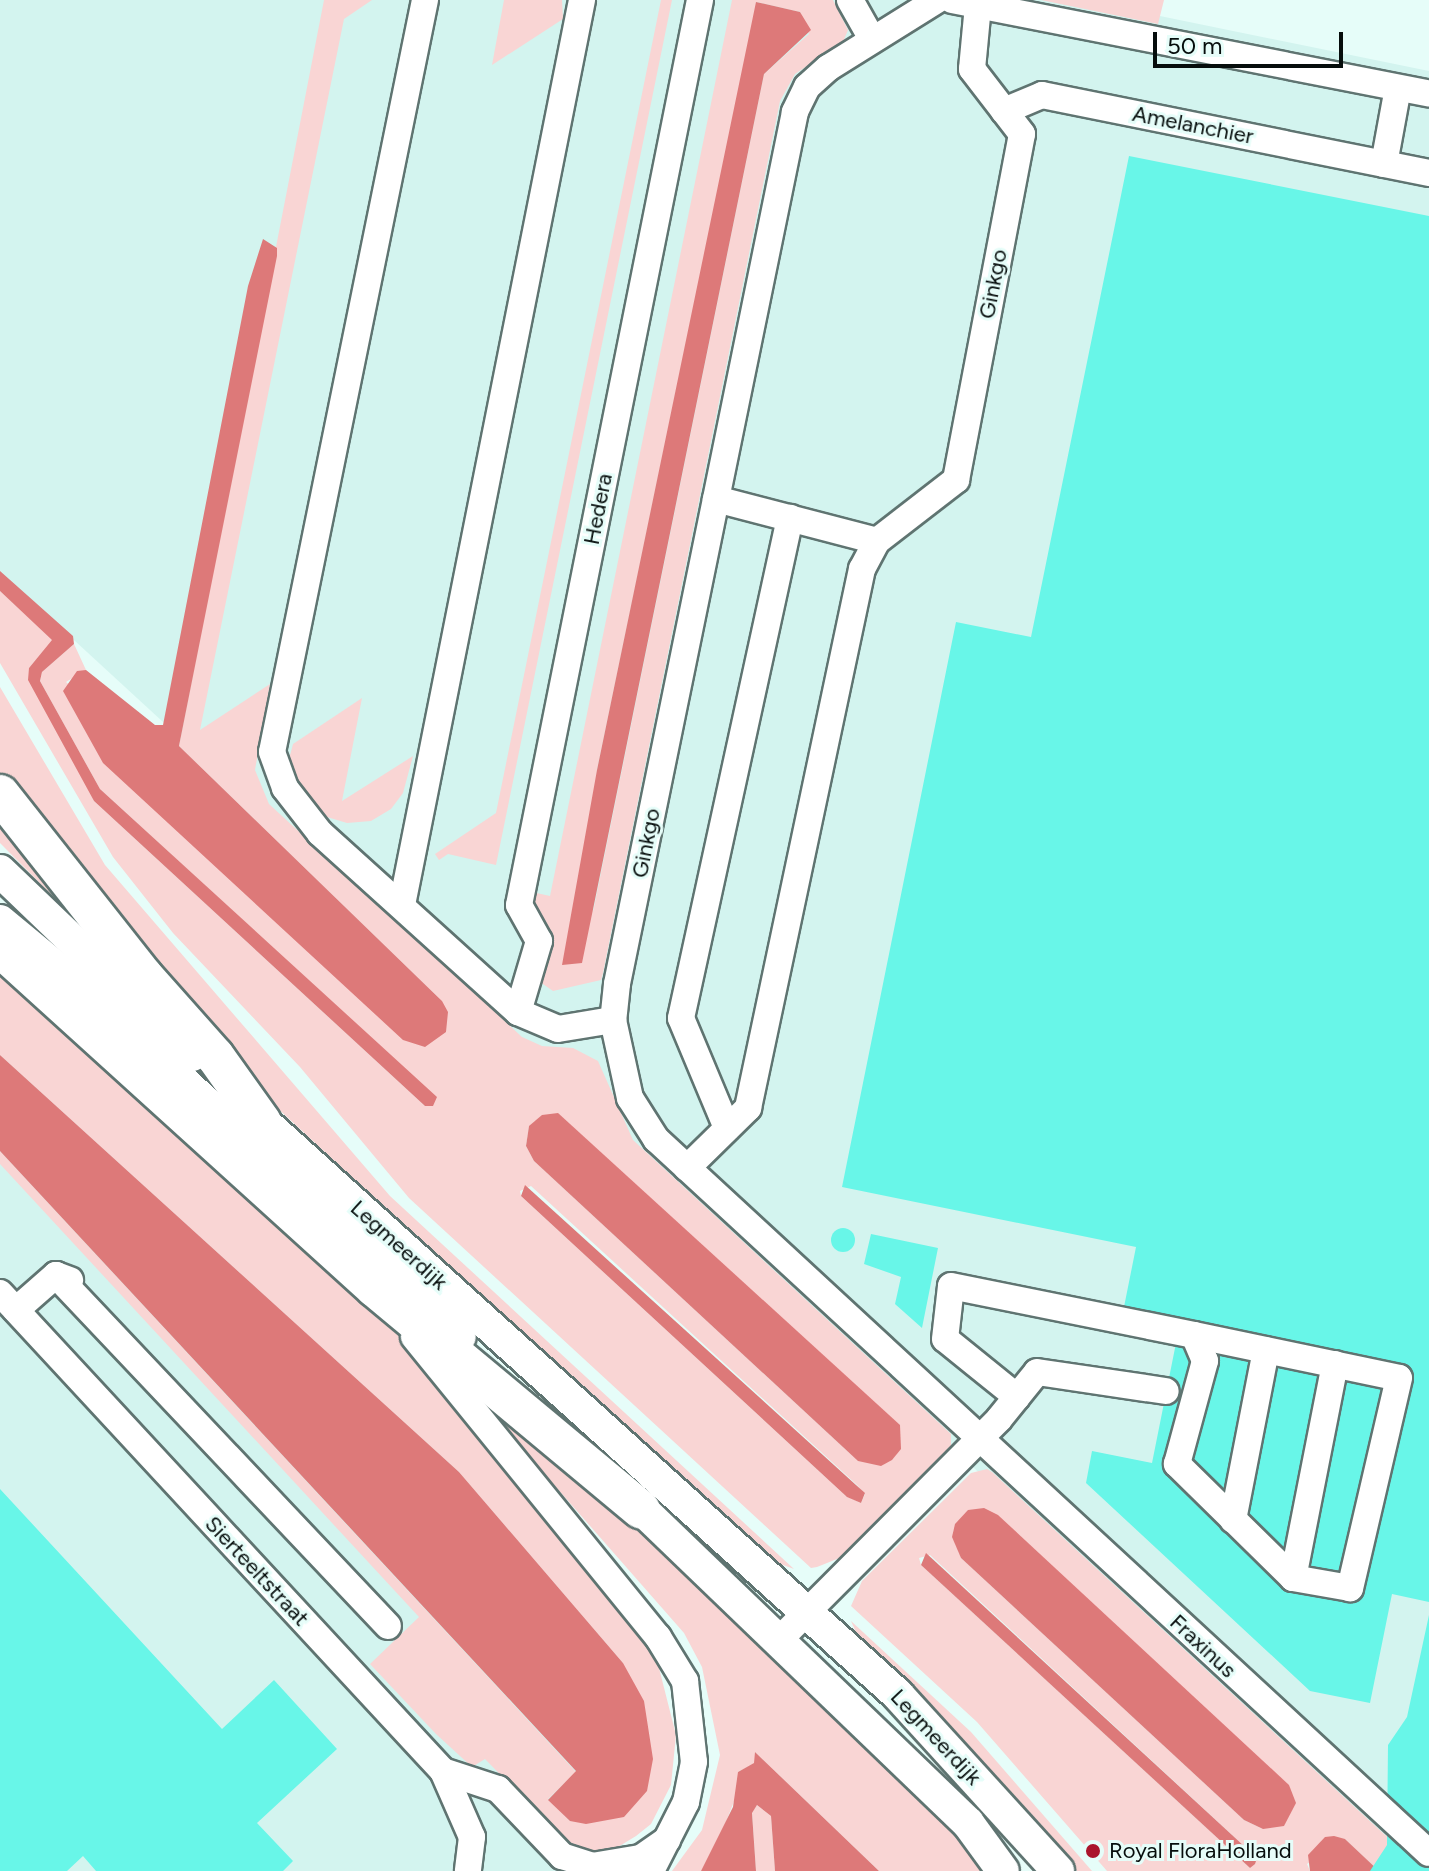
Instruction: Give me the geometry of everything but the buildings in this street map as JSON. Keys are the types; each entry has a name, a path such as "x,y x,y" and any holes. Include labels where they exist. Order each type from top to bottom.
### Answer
{"highway":[{"path":"0,794 143,975 215,1056 262,1122"},
{"path":"0,948 375,1288 641,1510"}],"main road":[{"name":"Legmeerdijk","path":"0,871 262,1122 898,1695 1058,1871"},
{"name":"Legmeerdijk","path":"0,921 87,993 600,1465 641,1510 780,1639 968,1823 1003,1871"}],"street":[{"path":"425,0 272,752 285,788 320,833 518,1012 558,1029 613,1020"},
{"path":"402,905 582,0"},
{"name":"Hedera","path":"518,1012 539,941 519,905 700,0"},
{"path":"850,0 872,39 937,0"},
{"path":"952,0 1429,94"},
{"name":"Ginkgo","path":"687,1168 748,1108 862,569 877,541 956,480 1022,134 972,69 978,5"},
{"name":"Ginkgo","path":"872,39 807,87 795,112 613,1020 640,1121 980,1438"},
{"path":"1384,164 1398,88"},
{"name":"Amelanchier","path":"1004,111 1042,95 1429,173"},
{"path":"716,499 877,541"},
{"path":"727,1128 681,1018 790,518"},
{"path":"8,1301 56,1275 78,1283 106,1314 112,1330 388,1626"},
{"path":"1017,1397 945,1339 951,1286 1194,1335 1399,1378 1350,1588 1293,1578 1177,1464 1205,1361 1194,1335"},
{"path":"375,1288 658,1637 678,1669 693,1721 694,1762 686,1802 651,1871"},
{"name":"Sierteeltstraat","path":"8,1301 443,1771 472,1837 468,1871"},
{"path":"1233,1520 1266,1350"},
{"path":"1293,1578 1335,1364"},
{"path":"780,1639 980,1438 1037,1372 1166,1391"},
{"name":"Fraxinus","path":"980,1438 1429,1853"},
{"path":"443,1771 498,1789 562,1856 592,1866 641,1858 667,1840"}],"shaded area":[{"path":"0,0 1082,0 1429,71 1429,1871 1412,1871 0,572"},
{"path":"324,0 372,0 344,19 200,730 270,684 255,770 269,804 522,1037 542,1046 573,1048 598,1061 633,1140 951,1434 951,1450 842,1557 811,1568 409,1198 300,1067 173,933 113,857 0,663 0,591 53,640 29,668 94,801 425,1106 436,1097 100,789 40,681 42,672 74,644 86,670 66,682 442,1001 179,746","holes":["529,1126 858,1461 534,1161 526,1146","531,1186 857,1485 865,1494 861,1503 846,1496 521,1196 520,1191"]},
{"path":"504,0 562,0 563,19 492,65"},
{"path":"661,0 672,0 496,865 448,854 439,860 435,854 496,813"},
{"path":"732,0 833,0 848,30 843,42 795,74 780,101 601,980 553,991 540,982 549,934 533,907 532,892 550,896","holes":["757,2 800,12 809,34 764,74 593,912 597,770"]},
{"path":"1041,0 1164,0 1158,24"},
{"path":"756,2 800,12 811,30 764,74 582,963 562,965 597,770"},
{"path":"263,239 277,248 277,256 179,746 442,1001 448,1012 446,1032 425,1047 403,1040 103,763 63,691 77,671 86,670 155,725 163,725 248,286"},
{"path":"0,571 73,636 74,644 42,672 40,681 100,789 437,1097 433,1106 425,1106 94,801 28,680 29,668 52,640 0,591"},
{"path":"0,687 105,865 390,1196 794,1569 764,1558 261,1093 0,783"},
{"path":"362,698 342,801 413,756 403,793 391,809 371,821 347,823 327,817 301,796 289,759 293,744"},
{"path":"0,806 134,978 0,843"},
{"path":"0,953 374,1309 454,1394 645,1639 658,1664 676,1735 671,1785 651,1824 636,1836 613,1850 587,1854 567,1843 485,1759 472,1767 436,1734 370,1664 419,1617 0,1164 0,1151 576,1772 548,1799 570,1821 623,1663 459,1472 0,1055"},
{"path":"0,1055 459,1472 623,1663 644,1701 653,1759 647,1791 624,1817 586,1824 570,1821 548,1800 576,1771 0,1151"},
{"path":"558,1113 900,1425 901,1449 892,1460 881,1466 858,1461 534,1161 526,1146 529,1126 542,1115"},
{"path":"0,1116 598,1794 636,1871 0,1871"},
{"path":"525,1185 865,1493 861,1503 847,1497 521,1196"},
{"path":"469,1388 579,1467 957,1832 986,1871 879,1871 755,1752 755,1763 738,1772 740,1786 713,1855 701,1871 672,1871 702,1830 720,1755 702,1667 684,1633"},
{"path":"987,1469 992,1472 1424,1871 1379,1871 1345,1839 1307,1864 1310,1871 1107,1871 977,1722 851,1606 862,1581 971,1473","holes":["953,1530 1263,1829 1244,1820 961,1558","930,1555 1257,1858 1250,1868 921,1565 919,1558"]},
{"path":"984,1508 998,1515 1289,1785 1296,1803 1284,1826 1263,1829 1244,1820 961,1558 952,1537 955,1524 968,1510"},
{"path":"926,1553 1257,1858 1255,1864 1250,1868 921,1565"},
{"path":"851,1621 971,1732 1092,1871 1077,1871 859,1639"},
{"path":"755,1752 879,1871 775,1871 771,1816 757,1805 752,1813 756,1871 701,1871 733,1807 738,1772 754,1763"},
{"path":"757,1805 771,1816 775,1871 756,1871 752,1812"},
{"path":"1325,1837 1345,1839 1379,1871 1310,1871 1308,1855"}],"place":[{"name":"Royal FloraHolland","path":"1093,1851"}]}
